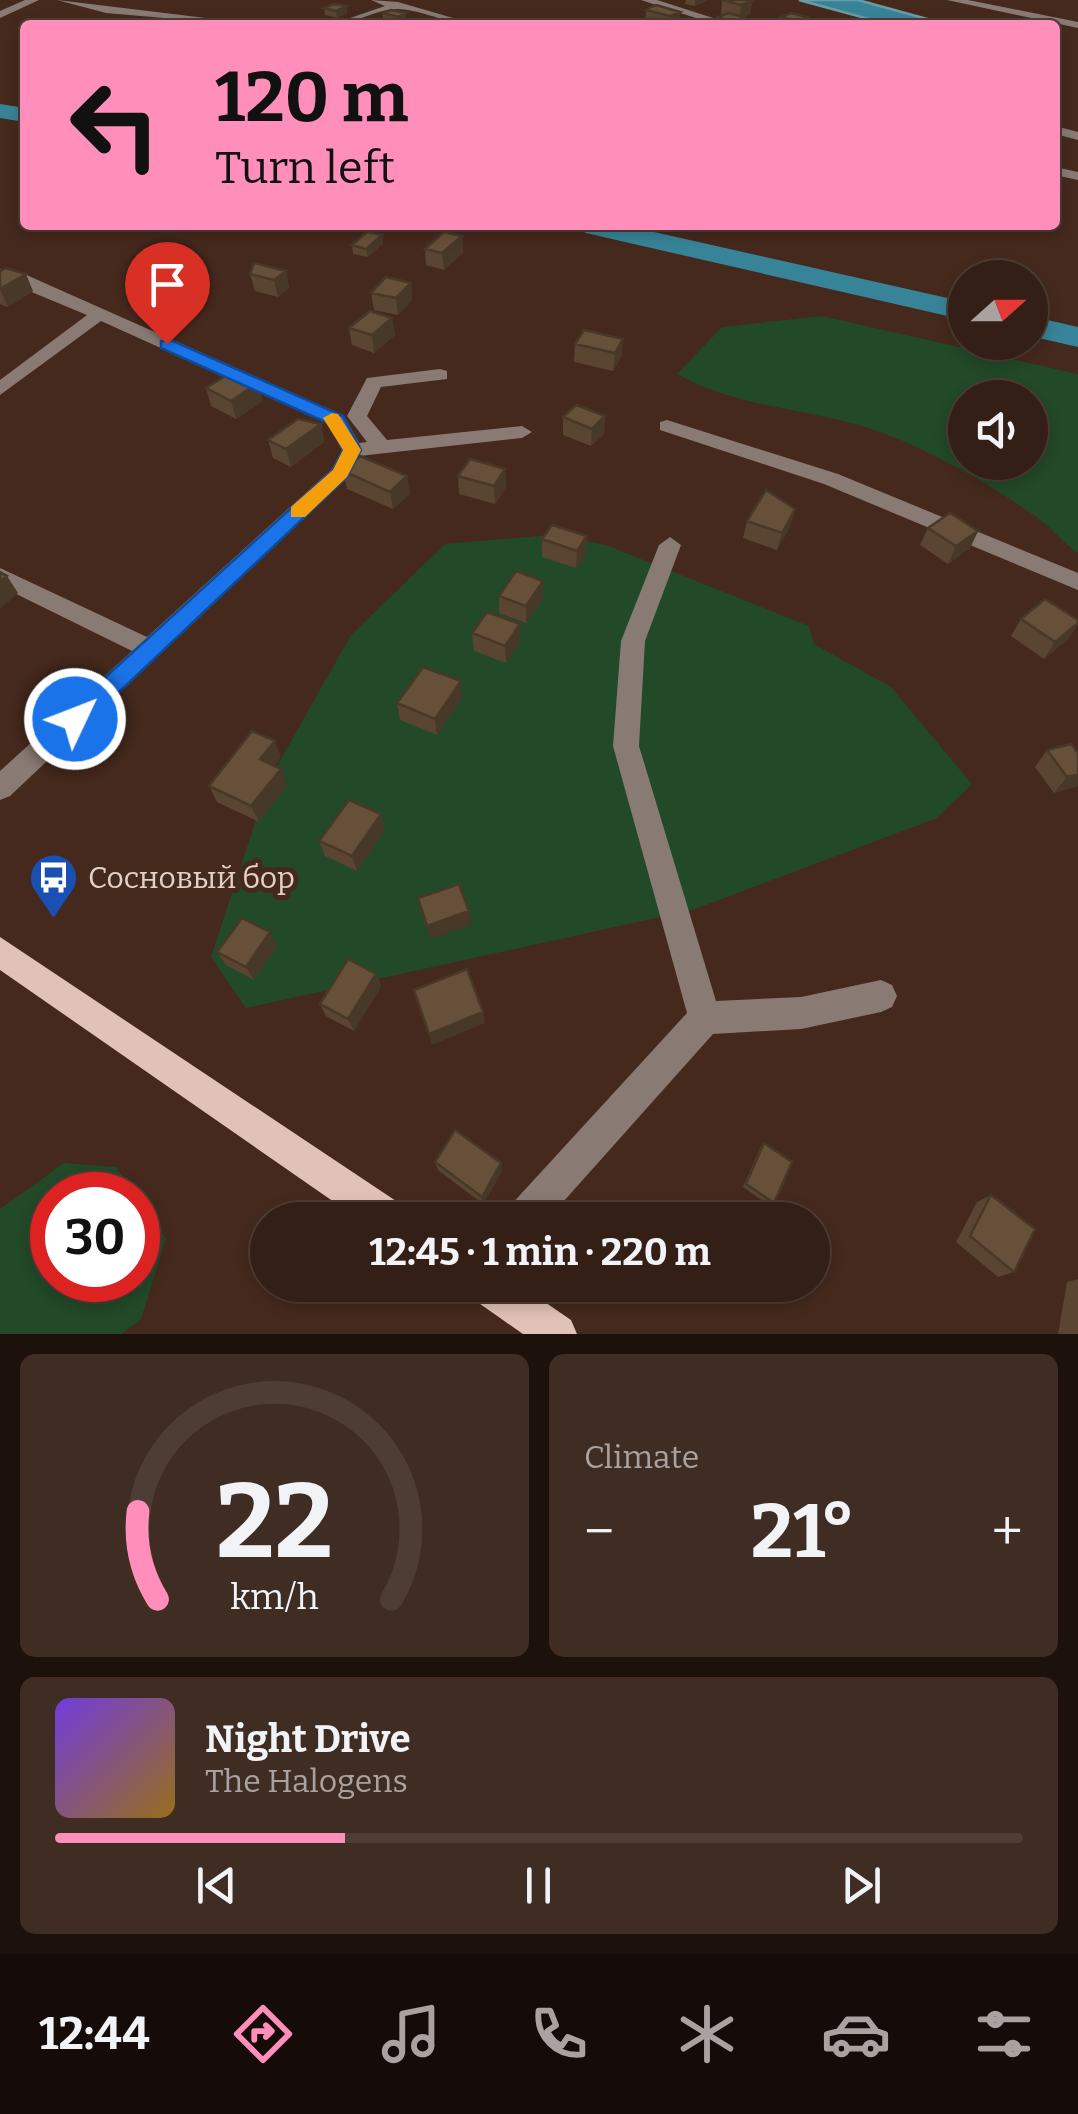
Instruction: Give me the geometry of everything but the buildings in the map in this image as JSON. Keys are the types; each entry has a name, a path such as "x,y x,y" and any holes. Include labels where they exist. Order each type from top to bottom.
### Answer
{"main road":[{"path":"0,952 366,1202"},
{"path":"511,1302 557,1334"}],"street":[{"path":"0,15 34,0"},
{"path":"62,0 106,10 195,20"},
{"path":"376,0 454,20"},
{"path":"646,0 712,20"},
{"path":"952,0 1053,20"},
{"path":"352,20 399,5"},
{"path":"0,274 337,420 352,450"},
{"path":"0,389 98,314"},
{"path":"382,447 357,416 374,382 440,375"},
{"path":"667,426 832,479 1078,582"},
{"path":"352,450 522,432"},
{"path":"0,788 340,473 352,450"},
{"path":"670,545 633,642 626,746 705,1018"},
{"path":"0,576 150,649"},
{"path":"538,1202 705,1018 801,1013 881,996"}],"green space":[{"path":"822,316 948,345 948,360 1016,360 1078,374 1078,553 1038,518 978,480 1048,480 1048,380 948,380 948,463 883,433 727,395 677,374 722,327"},
{"path":"551,535 606,545 809,626 814,644 891,687 972,784 937,818 692,910 246,1008 211,957 269,780 351,635 445,544"},
{"path":"64,1163 116,1167 120,1172 51,1172"},
{"path":"30,1187 30,1302 146,1302 141,1319 122,1334 0,1334 0,1209"},
{"path":"160,1230 166,1239 160,1258"}],"water":[{"path":"799,0 858,0 931,20 873,20"}],"waterway":[{"path":"0,111 20,114"},
{"path":"608,230 948,307"},
{"path":"1048,330 1078,337"}],"slow traffic":[{"path":"298,512 340,473 352,450 337,420 332,418"}],"place":[{"name":"Сосновый бор","path":"53,920"}],"route":[{"path":"75,719 340,473 352,450 337,420 167,344"}]}
